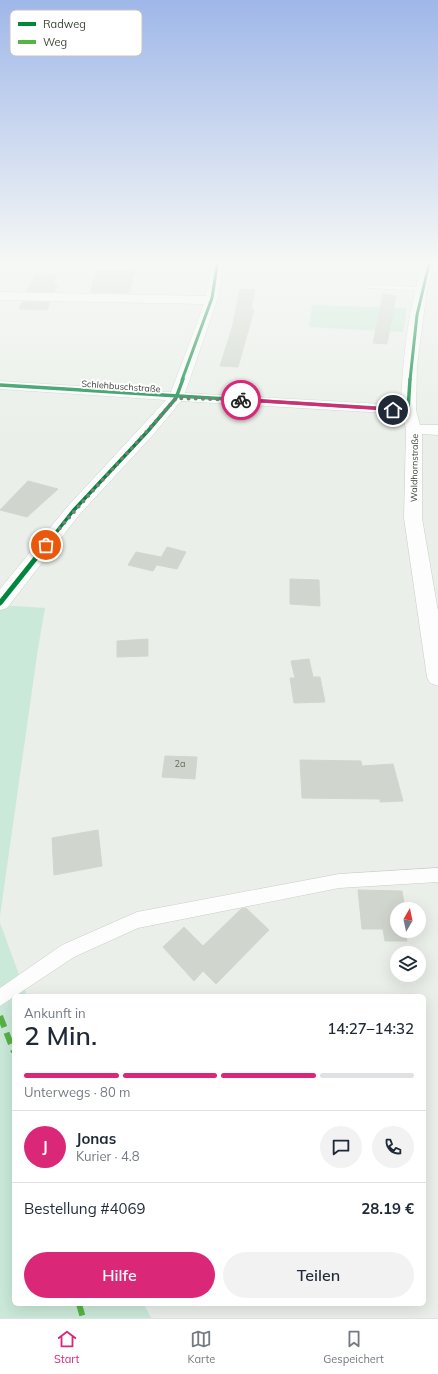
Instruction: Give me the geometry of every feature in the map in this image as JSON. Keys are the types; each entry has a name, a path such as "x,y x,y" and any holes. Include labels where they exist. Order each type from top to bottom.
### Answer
{"street":[{"path":"0,603 73,510 147,432 176,398 203,322"},
{"name":"Waldhornstraße","path":"416,322 410,366 408,410 414,429 413,518 438,677"},
{"name":"Schlehbuschstraße","path":"0,385 176,398 244,400 408,410"},
{"path":"414,429 438,430"}],"lane":[{"path":"0,998 68,951 137,920 339,881 438,875"}],"green space":[{"path":"310,322 405,322 403,332 309,327"},
{"path":"0,605 45,608 0,916"},
{"path":"0,923 26,994 12,994 12,1306 145,1306 151,1318 0,1318"}],"building":[{"path":"233,322 251,322 238,367 220,366"},
{"path":"377,322 391,322 387,344 373,343"},
{"path":"28,481 58,489 27,517 0,510"},
{"path":"167,547 186,552 177,569 157,565"},
{"path":"136,552 161,557 153,571 128,565"},
{"path":"290,579 319,580 320,606 290,604"},
{"path":"148,639 148,656 117,657 117,641"},
{"path":"309,659 313,677 320,677 325,702 294,703 290,678 295,678 291,661"},
{"path":"165,756 197,757 195,779 162,777"},
{"path":"300,760 361,761 362,766 393,764 403,801 380,802 380,799 302,798"},
{"path":"98,830 102,866 54,875 52,838"},
{"path":"358,890 402,891 404,902 390,902 390,938 406,938 407,941 385,941 383,929 362,929"},
{"path":"246,908 269,930 216,984 203,971 194,981 163,947 184,927 203,946 241,909"}],"marked path":[{"path":"0,1016 12,1047"},
{"path":"80,1306 83,1318"}],"cycle path":[{"path":"0,603 73,511 147,432 176,398 204,322"},
{"path":"0,385 408,410 410,372 416,322"}],"way so far":[{"path":"46,545 73,510 147,432 176,398 241,400"}],"route":[{"path":"241,400 393,410"}]}
